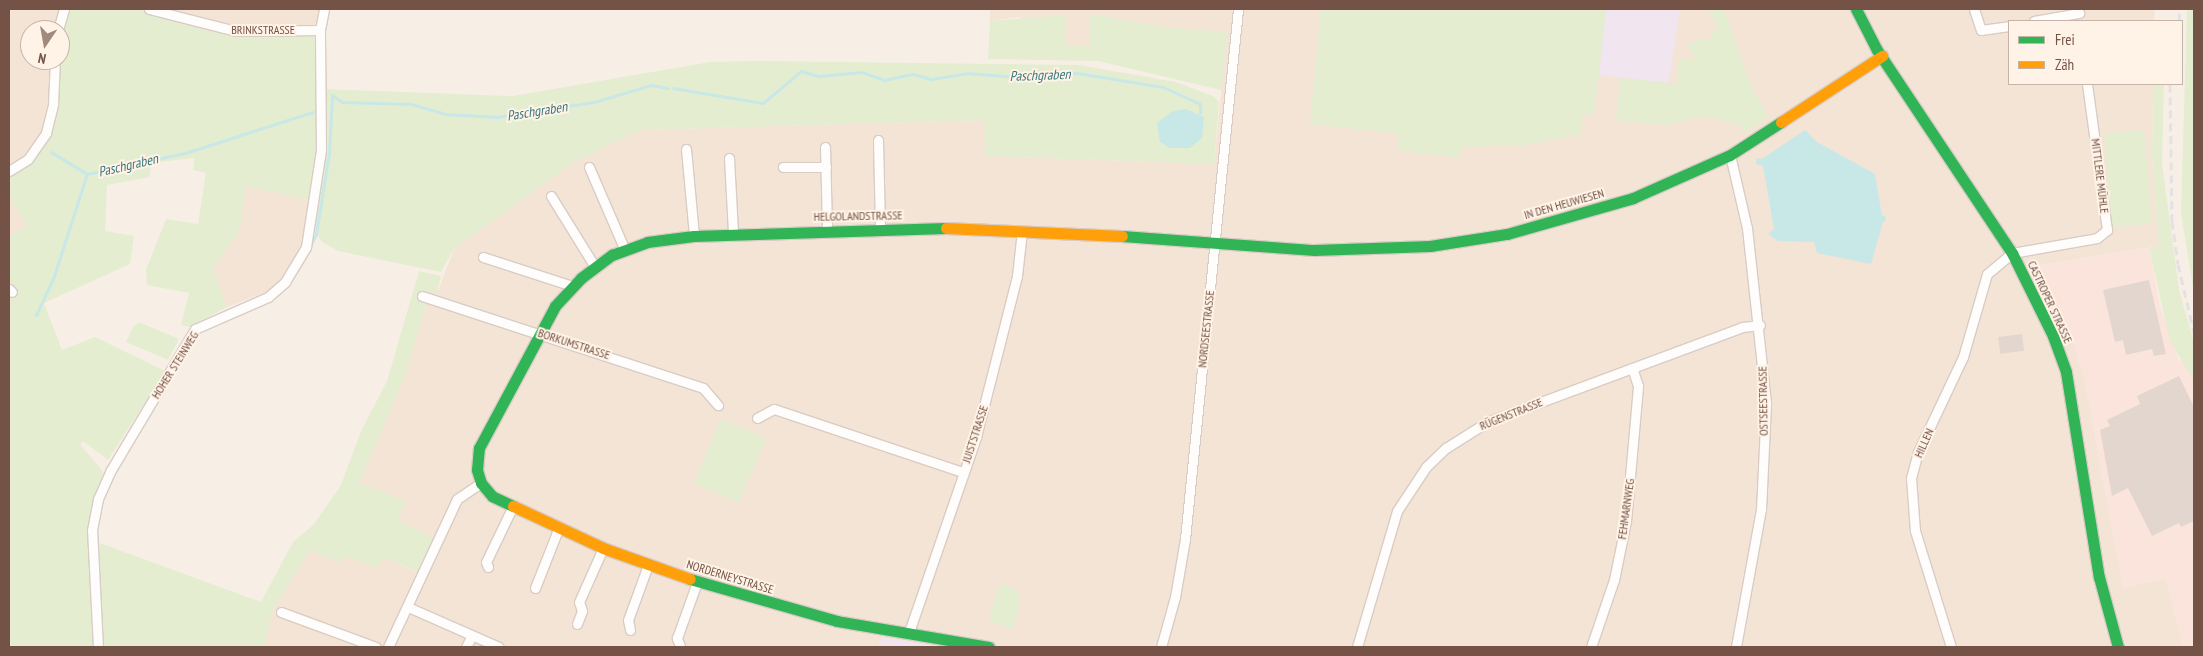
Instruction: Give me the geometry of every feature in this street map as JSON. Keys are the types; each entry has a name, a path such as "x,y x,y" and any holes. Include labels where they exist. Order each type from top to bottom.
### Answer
{"street":[{"name":"BRINKSTRASSE","path":"149,9 236,31 320,30"},
{"name":"HOHER STEINWEG","path":"98,647 92,530 98,499 111,470 195,330 268,297 285,282 306,247 321,150 320,30 324,9"},
{"name":"NORDSEESTRASSE","path":"1162,647 1175,597 1184,539 1216,240 1238,9"},
{"name":"CASTROPER STRASSE","path":"1856,9 1882,56 2012,253 2050,328 2066,372 2099,577 2118,647"},
{"path":"1974,9 1981,30 2008,26"},
{"path":"2040,20 2079,14"},
{"name":"IN DEN HEUWIESEN","path":"1216,240 1314,250 1466,241 1522,231 1633,198 1730,155 1882,56"},
{"path":"9,171 28,159 46,133 52,109 54,70"},
{"name":"MITTLERE MÜHLE","path":"2012,253 2097,238 2107,230 2087,85"},
{"path":"878,140 880,229"},
{"path":"825,147 827,230"},
{"path":"686,149 694,236"},
{"name":"OSTSEESTRASSE","path":"1730,155 1747,228 1760,325 1766,404 1761,509 1736,647"},
{"path":"729,158 733,232"},
{"path":"589,167 625,250"},
{"path":"783,167 826,167"},
{"path":"551,196 595,267"},
{"name":"HELGOLANDSTRASSE","path":"540,333 572,286 595,267 625,250 647,242 733,232 880,229 1022,231 1216,240"},
{"name":"JUISTSTRASSE","path":"909,632 962,472 976,437 1010,305 1022,231"},
{"name":"HILLEN","path":"1951,647 1914,530 1911,478 1918,452 1963,357 1987,274 2012,253"},
{"path":"483,257 572,286"},
{"name":"BORKUMSTRASSE","path":"422,296 704,388 718,405"},
{"name":"RÜGENSTRASSE","path":"1357,647 1397,512 1426,467 1447,447 1486,422 1742,327 1760,325"},
{"path":"388,647 457,499 481,483 476,459 480,448 540,333"},
{"name":"FEHMARNWEG","path":"1591,647 1614,580 1626,521 1638,386 1632,368"},
{"path":"757,418 774,410 962,472"},
{"name":"NORDERNEYSTRASSE","path":"481,483 492,496 603,548 697,582 837,621 989,647"},
{"path":"488,567 486,562 513,506"},
{"path":"535,588 559,526"},
{"path":"577,624 582,611 580,602 603,548"},
{"path":"630,630 628,620 648,565"},
{"path":"680,646 677,638 697,582"},
{"path":"408,607 499,647"},
{"path":"281,612 376,647"},
{"path":"466,647 472,635"}],"shaded area":[{"path":"9,9 61,9 59,20 20,20 20,70 54,70 53,93 38,146 9,171"},
{"path":"154,9 321,9 319,28 252,32"},
{"path":"990,9 2155,9 2154,20 2008,20 2008,85 2153,85 2152,159 2159,246 2039,265 2066,321 2085,381 2123,588 2166,578 2183,647 264,647 272,611 310,550 339,562 346,557 383,557 417,572 434,538 397,520 405,501 359,483 405,376 430,291 437,293 454,249 572,163 640,130 984,120 986,156 1214,164 1227,32 1172,28 1090,14 1089,46 1066,46 1019,17 990,21"},
{"path":"1606,9 1680,9 1669,83 1599,75"},
{"path":"246,186 313,201 303,246 283,279 264,293 227,307 213,268 240,230"},
{"path":"9,196 28,226 9,237"},
{"path":"2149,248 2160,306 2179,361 2184,360 2194,381 2194,647 2183,647 2166,578 2123,588 2085,381 2066,321 2038,265"},
{"path":"881,637 938,647 878,647"}],"green space":[{"path":"66,9 142,9 204,29 235,34 319,30 319,150 313,201 246,186 240,230 213,268 227,307 190,327 181,325 189,293 147,285 146,270 166,219 198,224 206,173 193,170 194,158 151,163 150,177 107,185 105,231 134,236 130,264 44,303 62,350 95,337 165,371 108,460 83,441 80,444 104,473 94,497 89,539 261,602 293,542 314,524 341,485 361,431 387,381 419,271 441,276 437,293 430,292 405,376 359,483 406,501 397,520 434,538 418,572 383,557 377,568 346,557 339,562 310,550 272,611 264,647 9,647 9,237 27,226 9,196 9,173 18,168 46,133 56,70 70,70 70,20 64,20"},
{"path":"1321,9 1606,9 1594,115 1583,114 1581,134 1526,145 1461,147 1460,158 1397,150 1399,136 1393,133 1310,124"},
{"path":"1708,9 1724,9 1752,88 1769,117 1745,133 1740,126 1717,118 1699,117 1665,125 1616,120 1620,78 1677,84 1679,59 1695,59 1688,47 1693,41 1710,39 1717,27"},
{"path":"2187,9 2194,9 2194,294 2181,213"},
{"path":"1090,14 1172,28 1228,32 1221,90 1098,61 988,59 990,21 1066,15 1066,46 1089,46"},
{"path":"710,62 1079,65 1176,82 1213,96 1219,102 1214,164 985,156 984,120 640,130 572,163 454,249 441,272 338,251 322,242 315,230 323,89 513,96"},
{"path":"2153,85 2164,85 2162,163 2179,290 2194,343 2194,381 2170,341 2149,248 2159,246 2152,159"},
{"path":"2144,130 2152,224 2112,227 2104,133"},
{"path":"141,323 179,339 168,360 126,342 134,325"},
{"path":"721,419 766,438 739,503 694,483"},
{"path":"1006,583 1018,593 1020,605 1012,630 989,620 997,589"}],"water":[{"path":"1186,109 1204,117 1202,138 1190,148 1170,148 1160,142 1157,123 1173,111"},
{"path":"1805,130 1817,142 1875,174 1882,216 1885,216 1886,221 1883,222 1871,264 1817,253 1814,242 1778,241 1768,234 1774,229 1763,166 1756,164 1757,158 1762,159"}],"building":[{"path":"2149,280 2166,354 2154,356 2152,349 2126,355 2123,340 2115,342 2103,290"},
{"path":"2022,334 2024,351 2000,354 1998,337"},
{"path":"2179,376 2194,407 2194,521 2181,527 2179,523 2152,536 2128,488 2112,496 2100,430 2110,426 2107,420 2140,404 2137,396"}],"waterway":[{"name":"Paschgraben","path":"673,88 763,103 801,71 819,76 862,72 884,80 913,74 931,79 967,73 1016,77 1077,73 1163,87 1200,104 1200,113"},
{"name":"Paschgraben","path":"309,248 316,234 329,153 332,95 342,102 411,104 446,114 497,117 594,102 651,85 668,88"},
{"name":"Paschgraben","path":"36,315 53,279 87,174 185,153 313,112"},
{"path":"51,152 87,174"},
{"path":"292,278 306,256"}],"railway":[{"path":"2179,20 2180,9"},
{"path":"2170,85 2172,221 2178,264 2194,333"}],"traffic: fast":[{"path":"1856,9 1877,50 2012,253 2053,336 2066,372 2099,577 2118,647"},
{"path":"1122,236 1314,250 1430,246 1507,234 1633,198 1730,155 1781,122"},
{"path":"513,506 492,496 481,483 477,470 479,448 555,306 581,278 612,255 647,242 694,236 946,228"},
{"path":"690,579 837,621 989,647"}],"traffic: slow":[{"path":"1781,122 1882,56"},
{"path":"946,228 1122,236"},
{"path":"513,506 603,548 690,579"}]}
